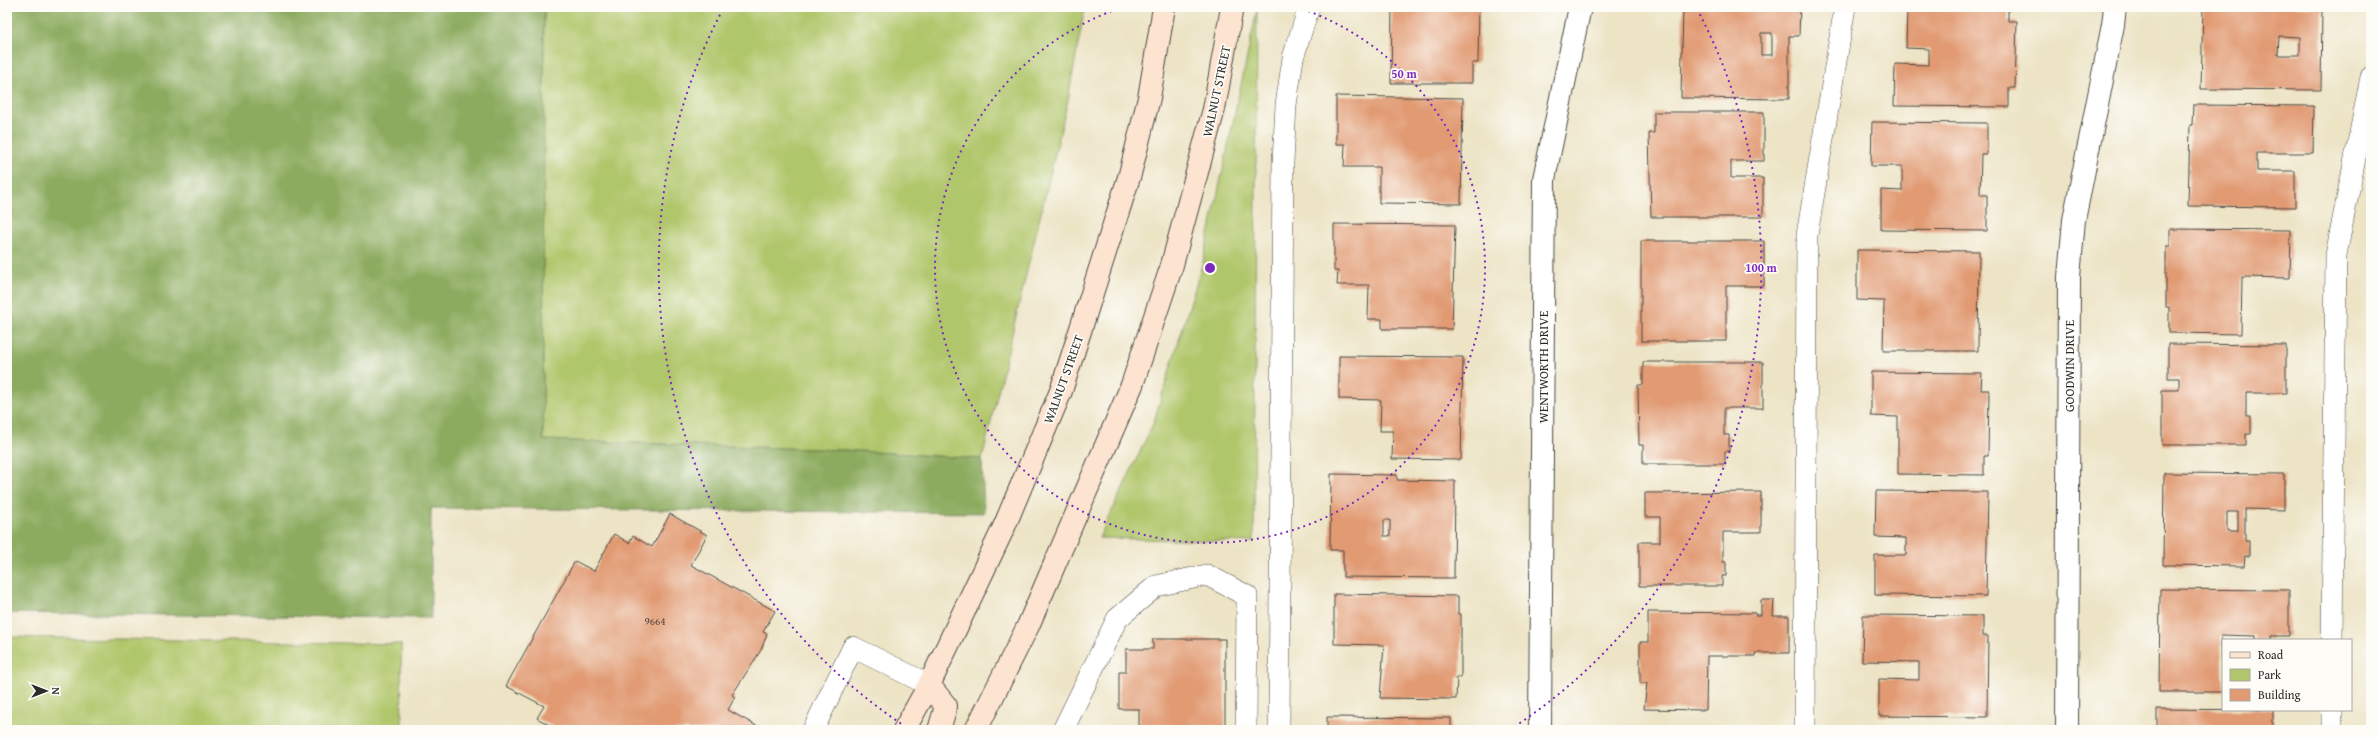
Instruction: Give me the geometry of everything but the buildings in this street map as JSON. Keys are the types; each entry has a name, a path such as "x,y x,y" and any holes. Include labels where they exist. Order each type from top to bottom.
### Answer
{"main road":[{"name":"WALNUT STREET","path":"904,730 928,685 1004,527 1060,391 1130,174 1149,98 1164,7"},
{"name":"WALNUT STREET","path":"976,730 1028,626 1132,385 1172,265 1214,109 1232,7"},
{"path":"928,685 946,706 939,730"}],"street":[{"name":"WENTWORTH DRIVE","path":"1540,730 1544,179 1580,7"},
{"name":"GOODWIN DRIVE","path":"2067,730 2069,277 2074,220 2113,25 2115,7"}],"lane":[{"path":"1279,730 1283,162 1286,105 1293,58 1309,7"},
{"path":"1805,730 1807,235 1845,7"},
{"path":"2332,639 2336,254 2371,77"},
{"path":"1063,730 1117,619 1156,586 1207,575 1247,596 1246,730"},
{"path":"813,730 853,647 928,685"},
{"path":"2332,711 2332,730"}],"green space":[{"path":"7,7 544,7 543,440 843,450 982,459 984,513 431,508 431,618 7,613"},
{"path":"544,7 1085,7 1068,100 982,459 843,450 543,440"},
{"path":"1257,10 1254,542 1099,538 1153,424 1203,262"},
{"path":"7,637 401,644 402,730 7,730"}]}
